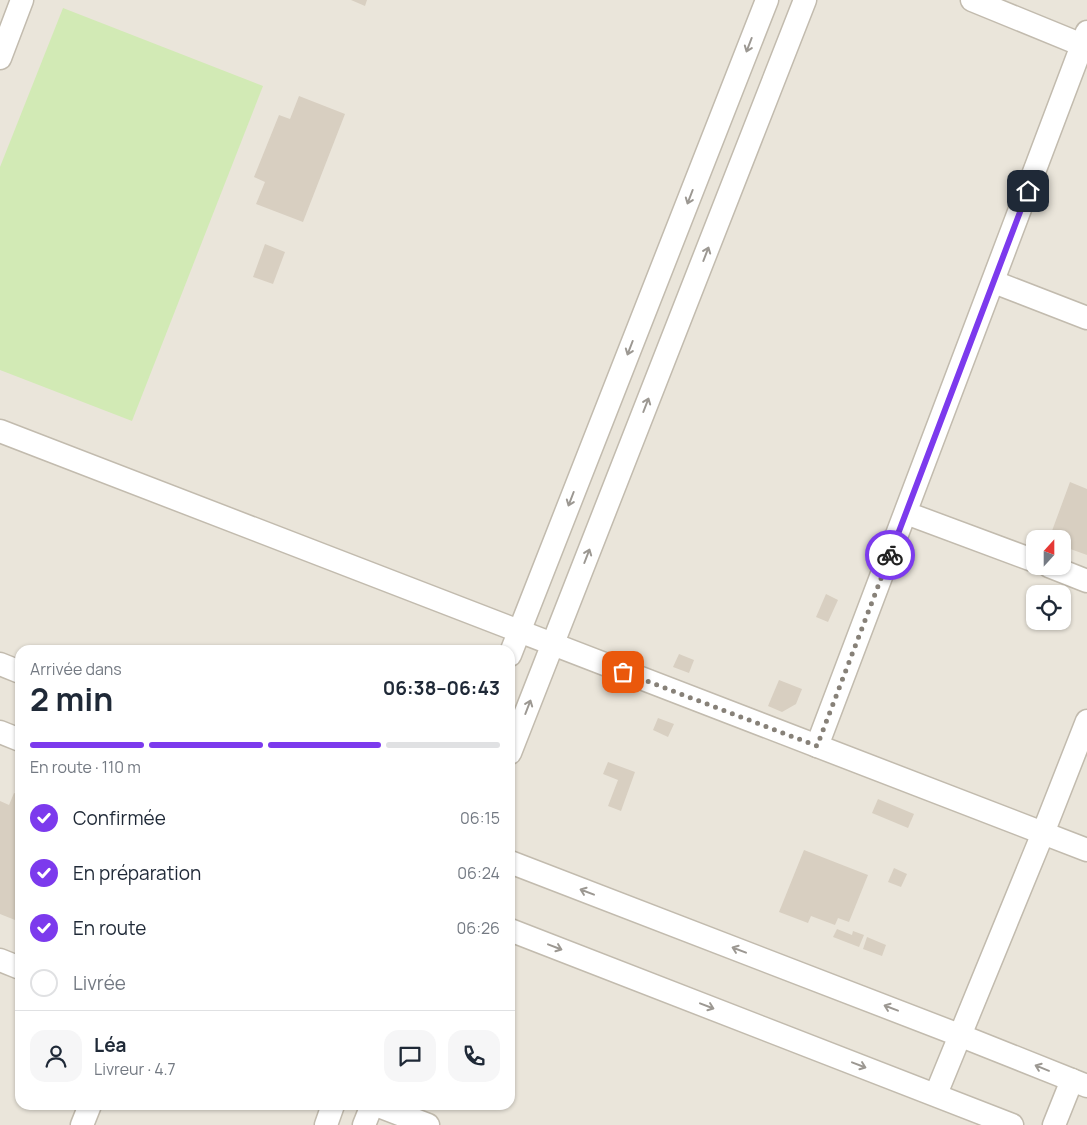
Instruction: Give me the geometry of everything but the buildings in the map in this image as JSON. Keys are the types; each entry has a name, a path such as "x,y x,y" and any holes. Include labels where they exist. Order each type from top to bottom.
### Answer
{"street":[{"path":"514,645 767,0"},
{"path":"515,740 805,0"},
{"path":"817,746 1085,42 972,0"},
{"path":"0,58 13,10"},
{"path":"994,282 1087,318"},
{"path":"0,431 1087,850"},
{"path":"906,513 1026,558"},
{"path":"1071,574 1087,580"},
{"path":"0,664 15,670"},
{"path":"936,1094 1087,721"},
{"path":"0,732 15,738"},
{"path":"515,864 1079,1083 1054,1125"},
{"path":"515,932 1012,1125"},
{"path":"0,960 15,966"},
{"path":"82,1125 88,1110"},
{"path":"326,1125 332,1110"},
{"path":"364,1125 370,1110"},
{"path":"389,1110 428,1125"}],"shaded area":[{"path":"0,0 1087,0 1087,1125 0,1125"}],"green space":[{"path":"63,8 263,86 132,421 0,370 0,167"}],"way so far":[{"path":"623,672 817,746 890,555"}],"route":[{"path":"890,555 1028,191"}]}
